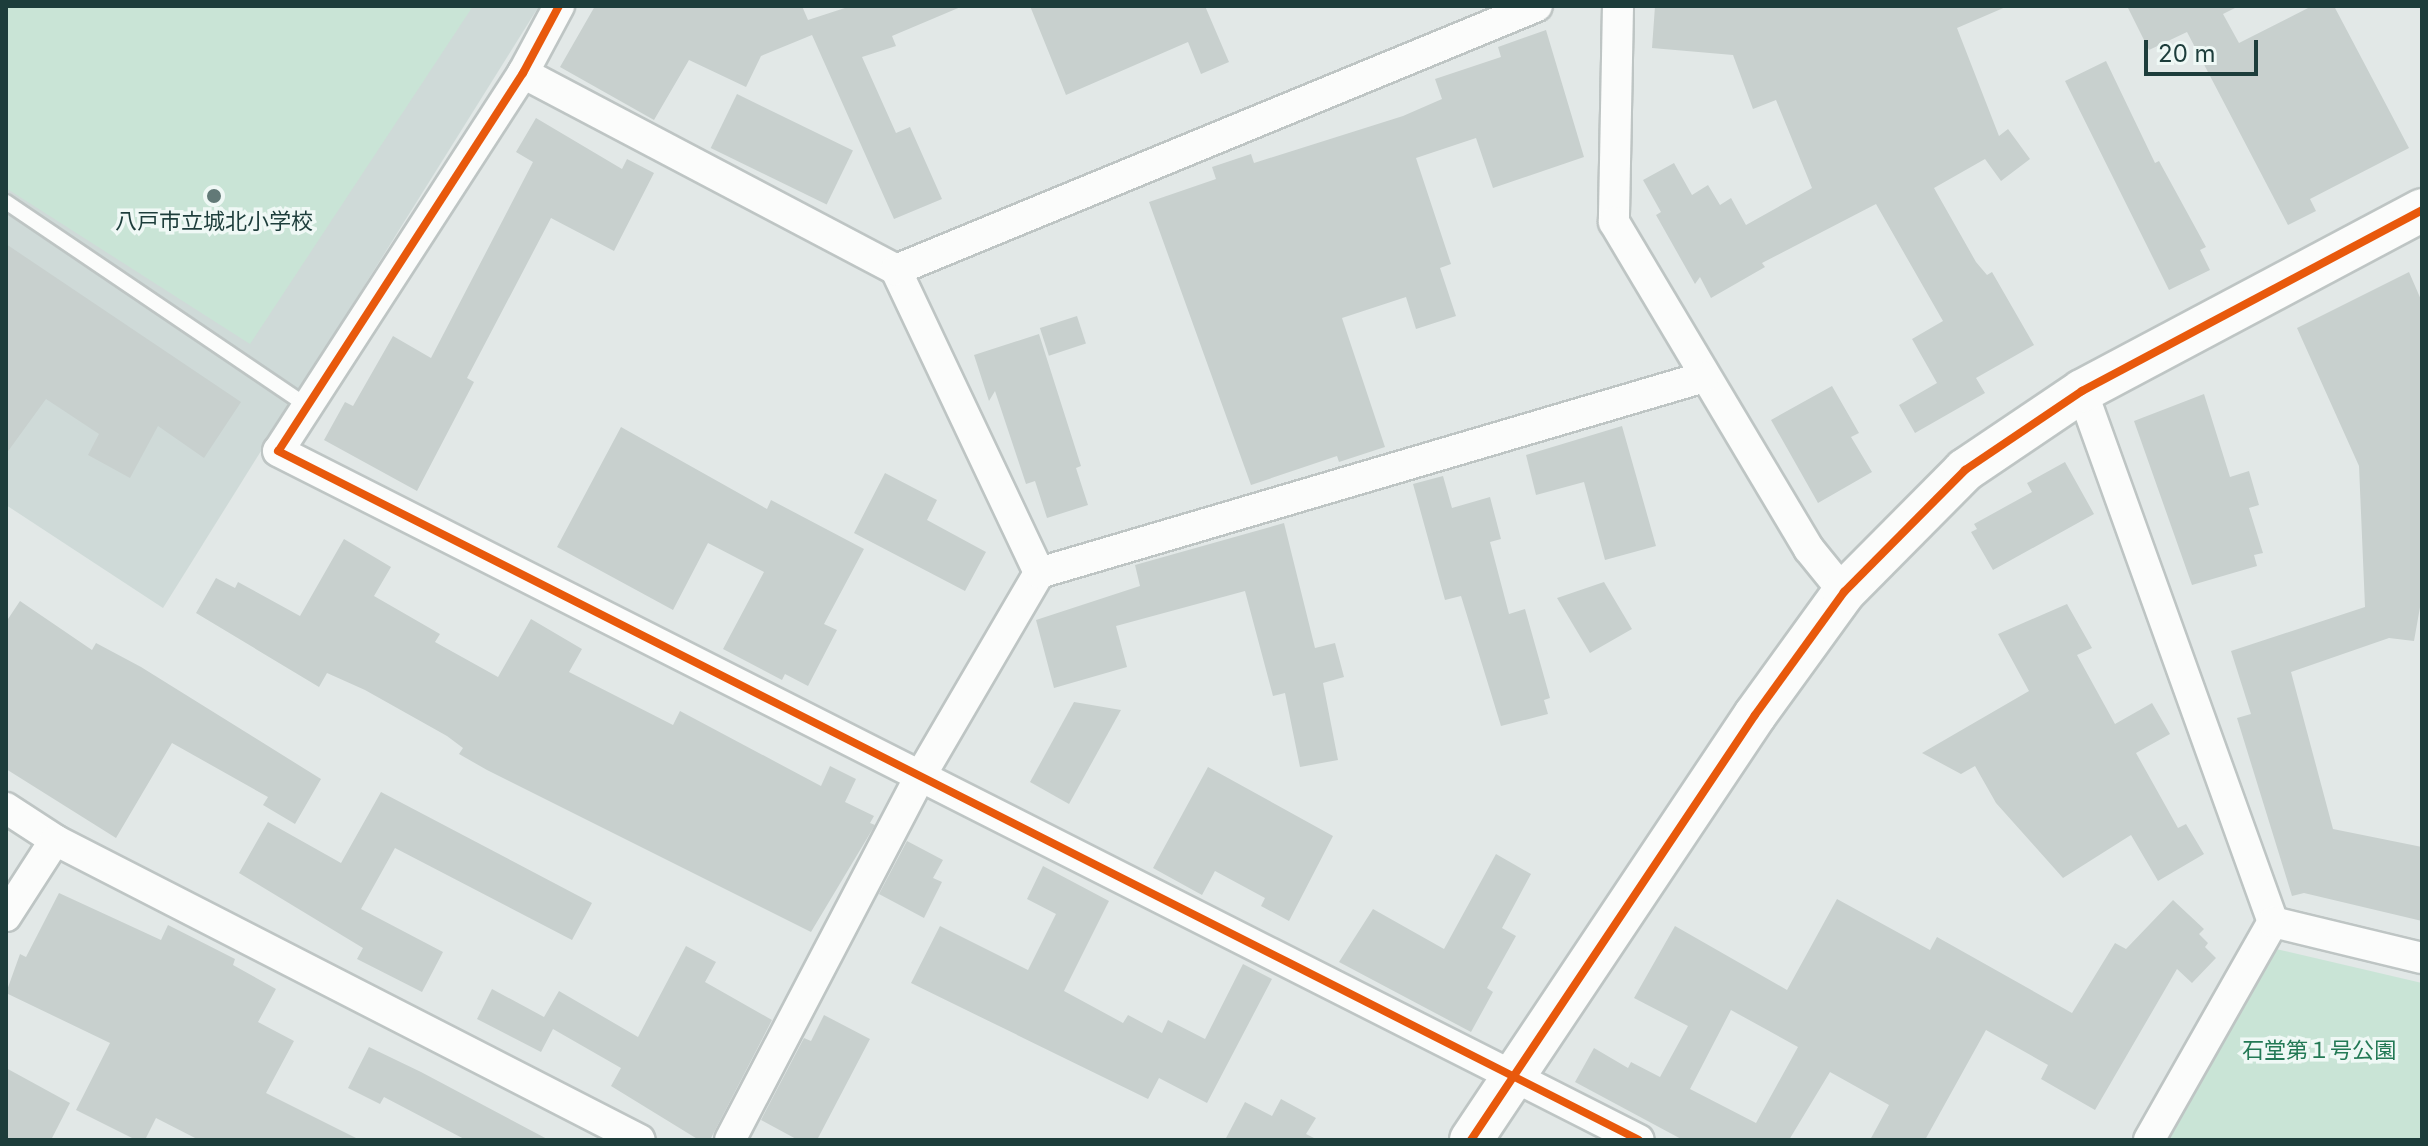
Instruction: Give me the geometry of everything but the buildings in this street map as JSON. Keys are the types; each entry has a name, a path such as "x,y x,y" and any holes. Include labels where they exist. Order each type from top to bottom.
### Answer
{"street":[{"path":"559,6 523,73 278,451 1639,1140"},
{"path":"896,270 1537,6"},
{"path":"1618,6 1614,222 1809,549 1844,592"},
{"path":"523,73 896,270 1039,573"},
{"path":"1471,1140 1755,715 1844,592 1965,470 2082,391 2422,210"},
{"path":"730,1140 921,775 1039,573 1704,377"},
{"path":"2082,391 2273,922 2149,1140"},
{"path":"6,808 55,840 640,1140"},
{"path":"6,916 55,840"},
{"path":"2273,922 2422,958"}],"lane":[{"path":"6,202 307,406"}],"shaded area":[{"name":"八戸市立城北小学校","path":"6,6 539,6 163,608 6,505"}],"green space":[{"path":"6,6 473,6 250,344 6,188"},
{"name":"石堂第１号公園","path":"2276,949 2422,983 2422,1140 2164,1140"}],"cycle path":[{"path":"559,6 523,73 278,451 1639,1140"},
{"path":"1471,1140 1755,715 1844,592 1965,470 2082,391 2422,210"}],"place":[{"name":"八戸市立城北小学校","path":"214,196"}]}
